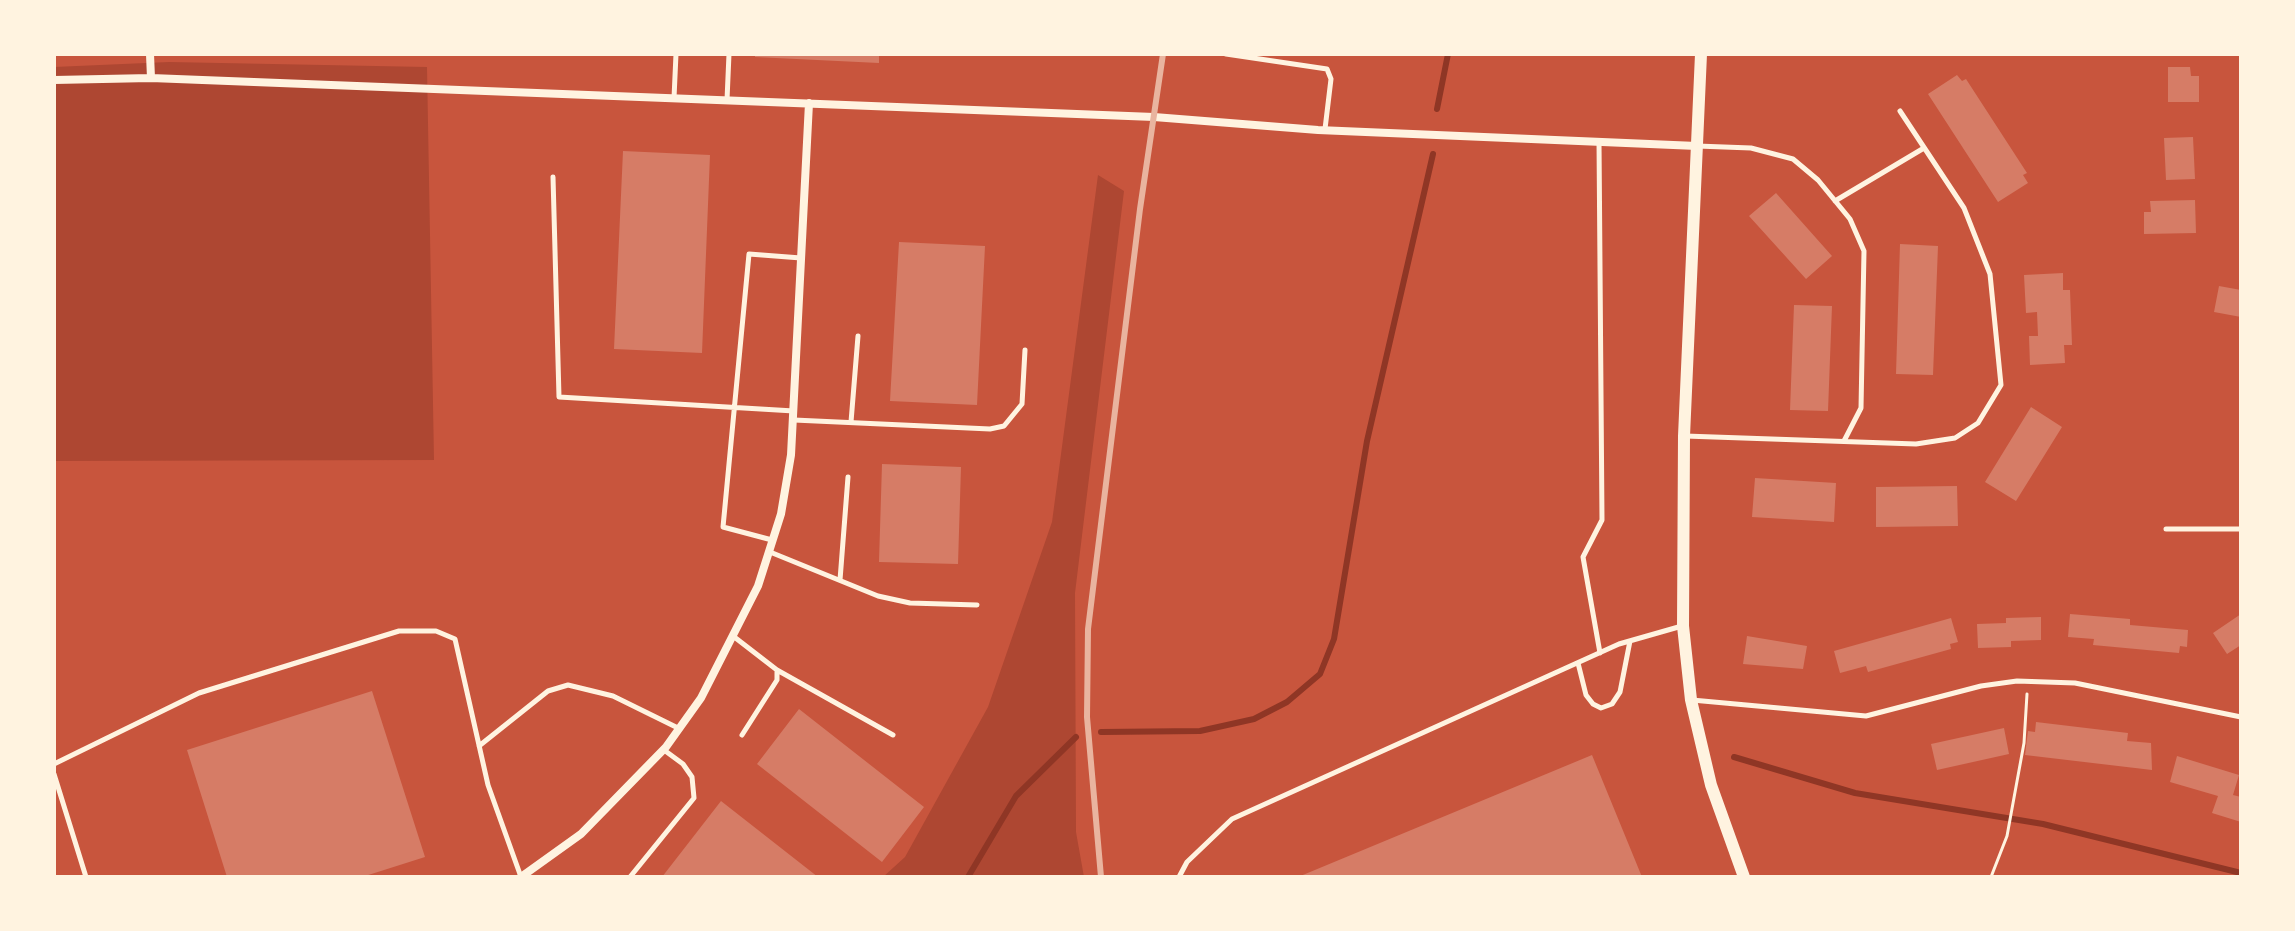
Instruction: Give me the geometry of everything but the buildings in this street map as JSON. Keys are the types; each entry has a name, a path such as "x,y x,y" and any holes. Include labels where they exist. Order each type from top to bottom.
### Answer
{"street":[{"path":"150,54 151,78"},
{"path":"1701,54 1684,436 1683,626 1691,700 1711,785 1744,877"},
{"path":"54,80 151,78 809,103 1154,117 1325,130 1697,146"},
{"path":"521,877 581,834 664,750 701,698 758,586 781,514 794,416 809,103"}],"lane":[{"path":"674,98 676,54"},
{"path":"727,100 729,54"},
{"path":"1226,54 1327,69 1331,79 1325,130"},
{"path":"1684,436 1916,444 1955,438 1978,423 2001,385 1990,274 1964,208 1900,111"},
{"path":"1599,140 1602,520 1583,557 1600,653"},
{"path":"1697,146 1751,148 1793,159 1850,219 1864,251 1861,408 1844,441"},
{"path":"1835,201 1924,148"},
{"path":"553,177 559,397 737,408 851,422 990,429 1004,426 1022,404 1025,350"},
{"path":"773,540 723,527 737,408 749,254 803,258"},
{"path":"851,422 858,336"},
{"path":"840,580 848,477"},
{"path":"2166,529 2241,529"},
{"path":"769,551 878,596 910,603 977,605"},
{"path":"1179,877 1187,862 1232,819 1600,653 1683,626"},
{"path":"54,764 199,693 399,631 436,631 455,639 488,785 521,877"},
{"path":"733,636 777,670 893,735"},
{"path":"1578,663 1586,695 1593,704 1601,708 1612,704 1620,692 1630,641"},
{"path":"742,735 777,680 777,670"},
{"path":"1691,700 1866,716 1981,686 2028,682 2075,683 2241,717"},
{"path":"479,746 548,691 568,685 613,696 679,728"},
{"path":"630,877 694,798 692,777 683,764 664,750"},
{"path":"54,774 86,877"}],"path":[{"path":"1991,877 2007,836 2024,743 2028,682"}],"shaded area":[{"path":"169,62 427,67 434,460 54,461 54,67"},
{"path":"1098,175 1124,191 1075,593 1076,832 1084,877 883,877 905,857 988,707 1052,522"}],"waterway":[{"path":"1437,109 1448,54"},
{"path":"1101,732 1200,731 1254,719 1287,702 1320,674 1334,639 1367,441 1433,154"},
{"path":"968,877 1016,796 1076,737"},
{"path":"1734,757 1855,793 2043,824 2241,873"}],"railway":[{"path":"1101,877 1087,717 1088,629 1140,209 1163,54"}]}
